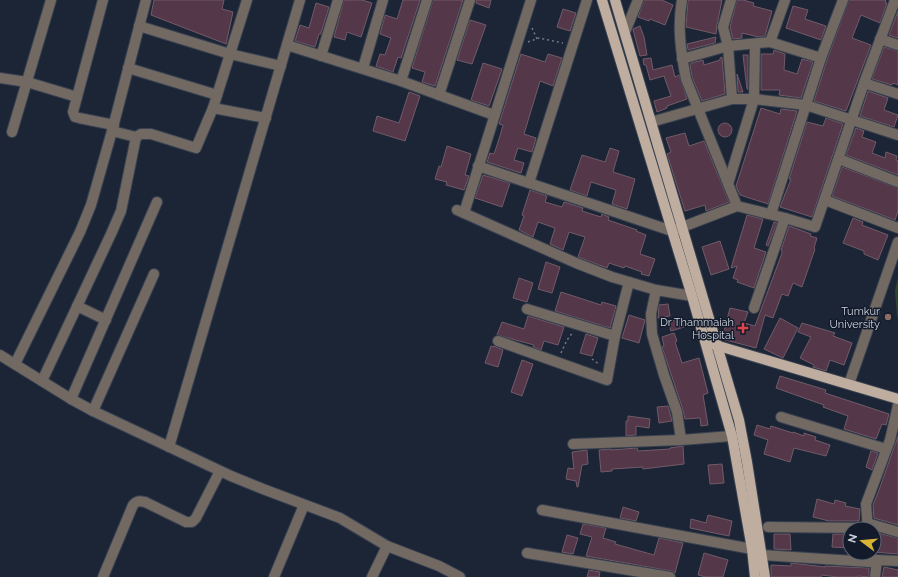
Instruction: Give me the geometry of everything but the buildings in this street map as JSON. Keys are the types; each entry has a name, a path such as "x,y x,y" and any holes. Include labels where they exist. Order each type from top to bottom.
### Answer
{"main road":[{"path":"602,0 677,230 717,345 739,420 748,462 765,577"},
{"path":"615,0 651,122 692,296 732,436 752,550 755,577"},
{"path":"705,342 898,399"}],"street":[{"path":"12,132 51,0"},
{"path":"103,0 74,112 75,116 79,118 113,128 136,137"},
{"path":"15,364 86,218 113,128 146,0"},
{"path":"42,381 121,211 136,137 141,134 151,134 196,148 213,108 247,0"},
{"path":"169,446 300,0"},
{"path":"321,56 338,0"},
{"path":"363,68 384,0"},
{"path":"401,81 427,0"},
{"path":"439,95 470,0"},
{"path":"531,0 478,166 460,211 576,263 656,290 692,296"},
{"path":"529,183 587,0"},
{"path":"625,32 638,0"},
{"path":"682,0 679,29 682,59 686,78 737,206"},
{"path":"731,0 723,27 728,46 732,99"},
{"path":"770,42 785,0"},
{"path":"771,214 821,58 843,0"},
{"path":"478,166 677,230 737,206 815,227 864,83 895,0"},
{"path":"139,26 230,54 281,66"},
{"path":"880,40 898,45"},
{"path":"682,59 728,46 770,42 821,58"},
{"path":"728,184 754,99 754,44"},
{"path":"287,46 363,68 494,115"},
{"path":"128,68 217,95"},
{"path":"0,78 27,82 77,97"},
{"path":"864,83 898,94"},
{"path":"651,122 732,99 754,99 806,105 898,135"},
{"path":"213,108 266,118"},
{"path":"839,159 898,182"},
{"path":"825,200 898,228"},
{"path":"71,399 157,202"},
{"path":"754,308 785,218"},
{"path":"849,384 898,242"},
{"path":"93,411 154,274"},
{"path":"498,341 606,380 615,336 629,282"},
{"path":"656,290 650,314 652,334 677,412 681,440"},
{"path":"78,306 106,320"},
{"path":"527,309 615,336"},
{"path":"0,355 93,411 220,471 340,518 387,546 439,566 460,577"},
{"path":"867,521 866,504 891,444 898,405"},
{"path":"781,417 891,444"},
{"path":"573,444 681,440 732,436"},
{"path":"103,577 135,502 145,502 186,522 192,522 196,518 220,471"},
{"path":"274,577 304,505"},
{"path":"542,510 752,550"},
{"path":"768,527 842,527"},
{"path":"882,529 898,532"},
{"path":"372,577 387,546"},
{"path":"527,553 670,577"},
{"path":"762,555 842,557"},
{"path":"882,559 898,561"},
{"path":"873,561 876,577"}],"path":[{"path":"515,51 529,41 539,38 572,46"},
{"path":"558,363 564,347 576,329"}],"green space":[{"path":"898,277 898,319 895,291"}],"place":[{"name":"Tumkur University","path":"888,317"},
{"name":"Dr Thammaiah Hospital","path":"743,328"}]}
